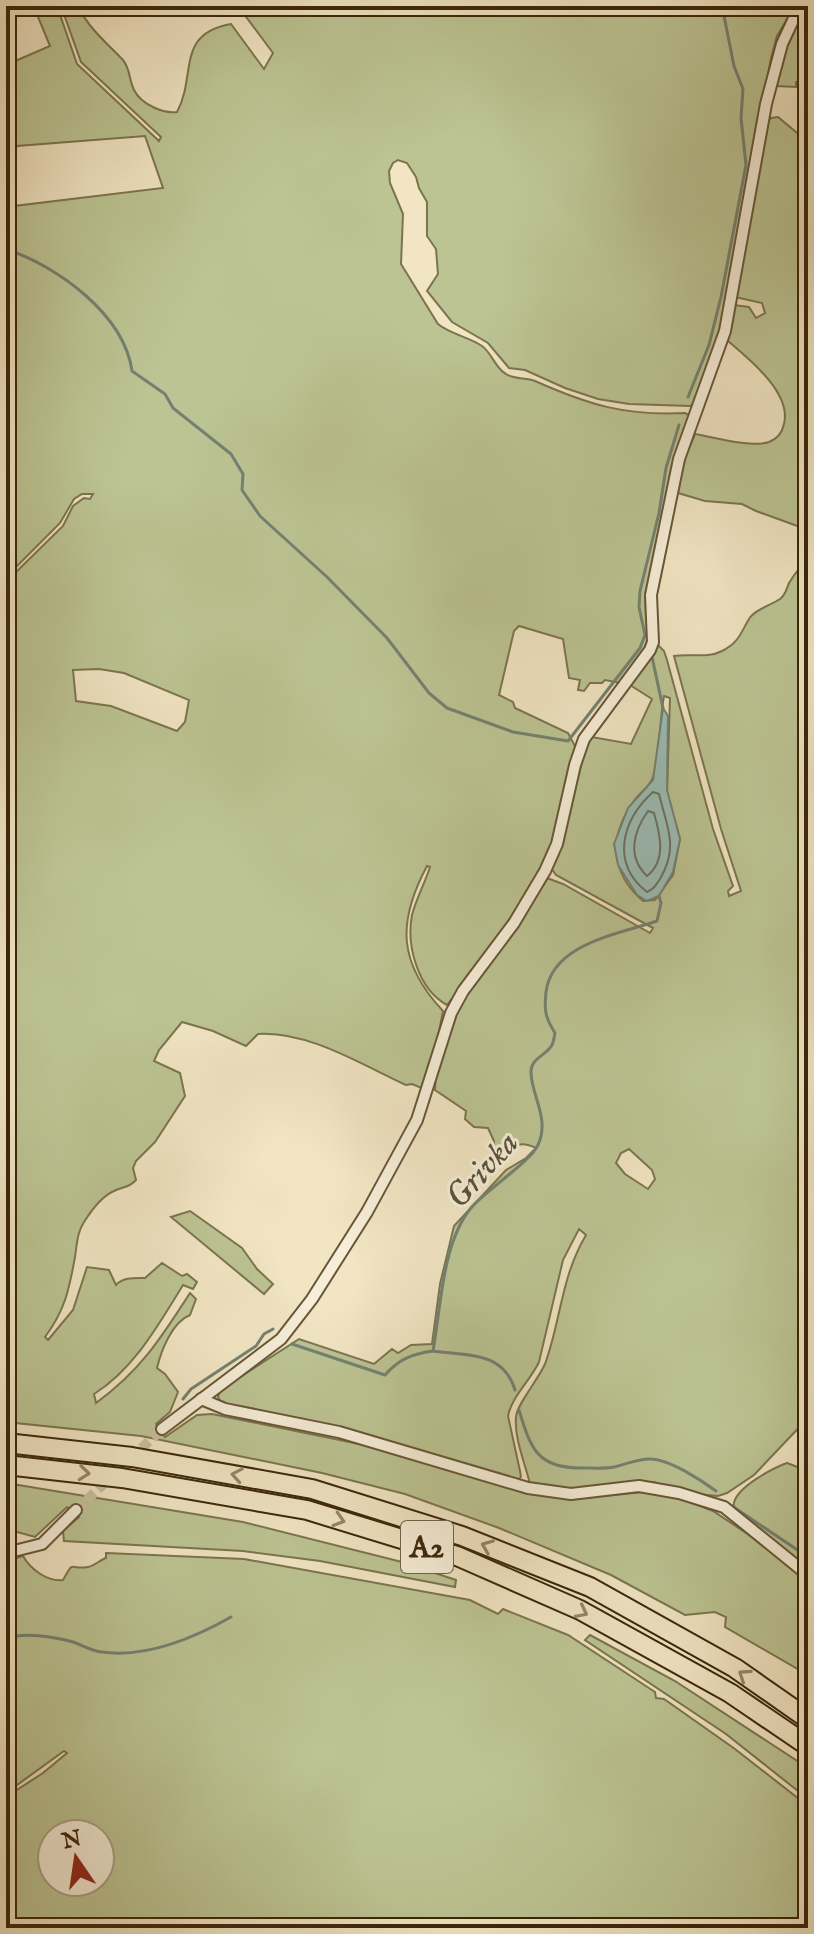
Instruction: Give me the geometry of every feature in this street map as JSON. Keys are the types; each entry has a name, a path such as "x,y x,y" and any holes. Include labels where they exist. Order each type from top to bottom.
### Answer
{"highway":[{"name":"A2","path":"6,1443 132,1457 312,1489 462,1536 590,1587 735,1668 808,1719"},
{"name":"A2","path":"6,1465 122,1478 307,1510 457,1556 580,1610 730,1693 808,1746"}],"street":[{"path":"162,1429 281,1339 312,1299 367,1212 417,1120 457,1002 514,923 541,879 557,844 584,739 650,650 653,642 651,595 679,459 725,331 766,104 782,44 795,16 808,7"},
{"path":"201,1399 225,1409 339,1432 528,1488 571,1494 639,1486 679,1493 724,1507 808,1575"},
{"path":"6,1553 42,1544 76,1510"}],"green space":[{"path":"45,6 57,6 77,64 159,141 161,137 81,62 61,6 78,6 93,28 125,63 137,95 153,107 171,112 177,112 183,98 195,46 213,29 231,24 264,69 273,53 244,14 243,6 778,6 789,16 777,36 771,58 723,324 695,403 690,406 629,404 598,399 565,388 525,370 509,368 488,343 452,322 427,291 438,274 436,249 427,236 427,202 407,163 398,160 393,163 389,171 390,183 403,214 401,264 438,324 482,346 509,376 532,380 573,397 625,411 689,415 675,457 672,488 645,595 650,636 646,650 620,683 605,680 590,683 584,691 578,690 580,680 569,678 563,639 519,626 514,631 499,695 513,702 515,708 568,733 576,748 557,833 538,880 511,924 447,1005 428,989 416,966 411,940 412,915 430,867 427,866 417,886 407,924 410,959 417,976 443,1011 424,1089 406,1085 335,1051 296,1038 258,1034 246,1046 213,1031 182,1022 154,1061 180,1073 185,1096 155,1142 136,1161 133,1168 136,1180 105,1196 84,1222 65,1299 45,1337 48,1340 73,1310 87,1267 109,1270 116,1285 125,1279 145,1278 162,1263 182,1276 187,1274 197,1282 193,1289 183,1285 133,1359 94,1394 96,1403 138,1366 190,1293 196,1299 190,1315 173,1330 157,1368 178,1392 170,1412 156,1424 165,1437 197,1415 212,1414 364,1445 536,1494 574,1499 643,1492 667,1493 713,1511 769,1548 808,1581 808,1675 725,1627 726,1617 715,1612 685,1615 611,1575 499,1528 405,1494 322,1473 141,1436 6,1422 6,582 63,526 73,506 84,498 90,499 93,494 82,494 74,499 60,523 6,577 6,207 163,188 145,136 17,146 6,169 6,65 50,46 36,12","holes":["99,669 124,673 189,700 185,722 177,731 111,706 76,701 73,670"]},
{"path":"808,13 808,82 796,82 796,87 776,86 789,36"},
{"path":"778,117 808,142 808,1418 754,1475 718,1496 695,1494 653,1482 575,1490 530,1484 518,1442 516,1417 545,1364 571,1267 586,1235 579,1229 563,1260 539,1362 513,1402 508,1416 521,1477 518,1480 221,1403 218,1397 220,1390 299,1339 374,1364 392,1349 398,1353 411,1345 432,1344 440,1284 454,1226 506,1170 536,1148 519,1145 498,1161 494,1158 494,1141 488,1128 474,1127 465,1119 466,1111 435,1090 436,1072 448,1031 462,1000 547,878 650,933 653,928 556,875 551,868 562,842 587,741 592,737 631,744 652,699 630,685 658,645 667,660 713,829 733,886 728,891 729,896 741,891 674,656 710,655 732,644 751,616 784,595 806,559 807,548 803,528 742,504 705,501 678,493 683,462 695,434 761,444 777,437 784,424 782,400 775,389 757,367 728,341 734,305 749,307 756,318 765,313 762,303 735,297 766,124 771,118","holes":["664,696 670,698 667,793 680,839 673,875 655,900 643,901 624,878 619,866 617,840 626,814 653,777","629,1149 652,1170 655,1179 648,1189 625,1174 616,1163 621,1153"]},
{"path":"190,1211 242,1248 273,1284 264,1294 171,1217"},
{"path":"787,1463 808,1471 808,1570 736,1516 734,1510 737,1497 748,1485"},
{"path":"6,1483 243,1522 402,1562 456,1580 455,1587 320,1561 243,1551 64,1541 63,1531 79,1517 67,1507 35,1537 6,1529"},
{"path":"106,1553 244,1559 470,1600 498,1614 503,1609 568,1635 655,1692 656,1698 664,1699 735,1749 808,1806 808,1928 6,1928 6,1797 67,1753 64,1751 6,1793 6,1561 23,1556 40,1574 63,1580 71,1567 90,1566 106,1558"},
{"path":"590,1635 675,1681 805,1766 808,1769 808,1799 726,1734 585,1640"}],"water":[{"path":"663,708 668,716 667,790 680,839 673,872 659,896 647,901 637,895 618,865 614,844 628,808 653,780"}],"waterway":[{"path":"688,397 709,345 746,165 741,118 743,89 734,66 722,6"},
{"path":"6,249 66,280 102,312 116,330 132,371 165,394 173,408 231,454 243,474 242,490 260,516 327,577 387,638 429,693 447,708 513,732 568,741 640,648 645,635 639,607 640,591 659,513 666,468 679,425"},
{"path":"652,657 663,708"},
{"name":"Grivka","path":"292,1344 385,1375 406,1358 433,1351 448,1257 461,1222 471,1208 538,1145 542,1126 531,1068 554,1039 555,1033 545,1009 551,975 574,951 607,936 657,921 661,903 659,896"},
{"path":"183,1399 191,1389 256,1346 264,1334 273,1329"},
{"path":"433,1351 471,1355 493,1362 502,1368 515,1390"},
{"path":"519,1410 533,1446 546,1461 568,1467 603,1468 641,1460 658,1460 684,1471 716,1491"},
{"path":"732,1506 808,1557"},
{"name":"Grivka","path":"6,1638 40,1636 73,1642 98,1651 135,1652 169,1645 231,1617"}],"tunnel":[{"path":"76,1510 162,1429"}]}
